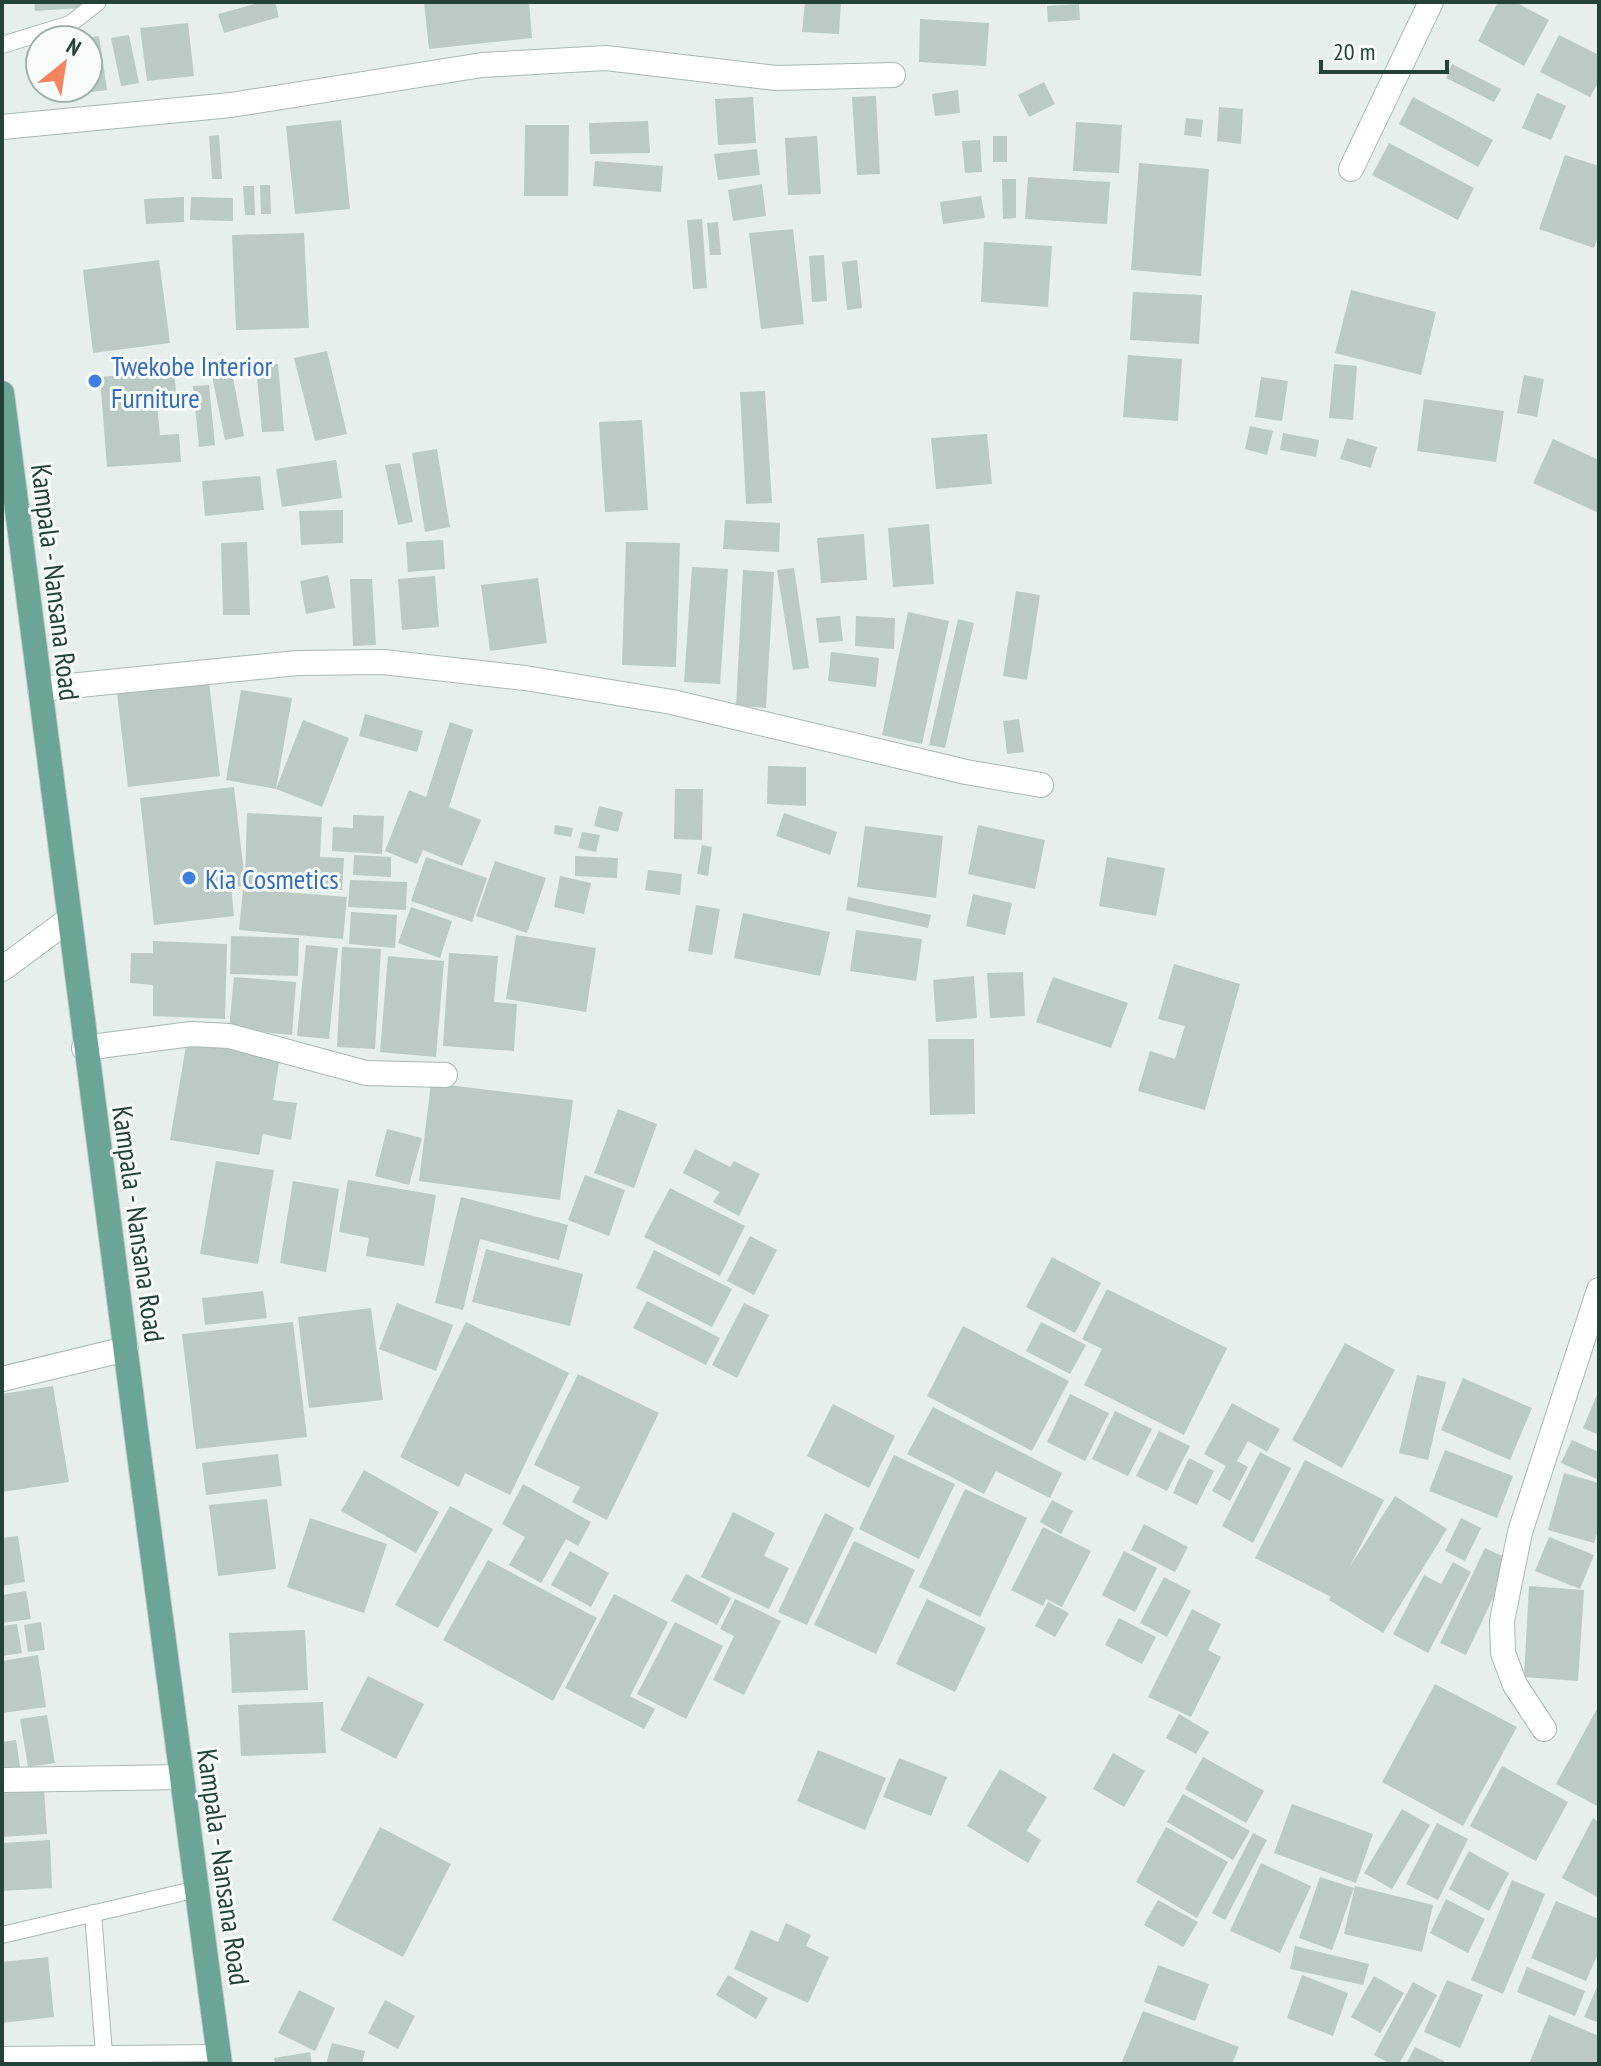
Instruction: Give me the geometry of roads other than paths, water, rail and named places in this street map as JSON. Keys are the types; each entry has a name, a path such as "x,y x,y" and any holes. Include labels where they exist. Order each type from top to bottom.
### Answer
{"main road":[{"name":"Kampala - Nansana Road","path":"2,393 5,450 40,689 67,921 219,2058"}],"street":[{"path":"1351,169 1431,2"},
{"path":"2,127 231,105 482,65 606,58 776,78 893,75"},
{"path":"40,689 297,663 383,662 525,678 672,702 966,772 1041,785"},
{"path":"2,969 67,921"},
{"path":"84,1048 191,1034 229,1036 366,1073 445,1075"},
{"path":"1544,1729 1515,1685 1503,1653 1502,1621 1520,1532 1599,1290"},
{"path":"2,1379 126,1349"},
{"path":"2,1780 181,1777"}],"lane":[{"path":"2,45 70,24 98,2"},
{"path":"2,1935 197,1889"},
{"path":"93,1913 104,2054"},
{"path":"2,2055 104,2054 219,2058"}],"place":[{"name":"Twekobe Interior Furniture","path":"95,381"},
{"name":"Kia Cosmetics","path":"189,878"}]}
